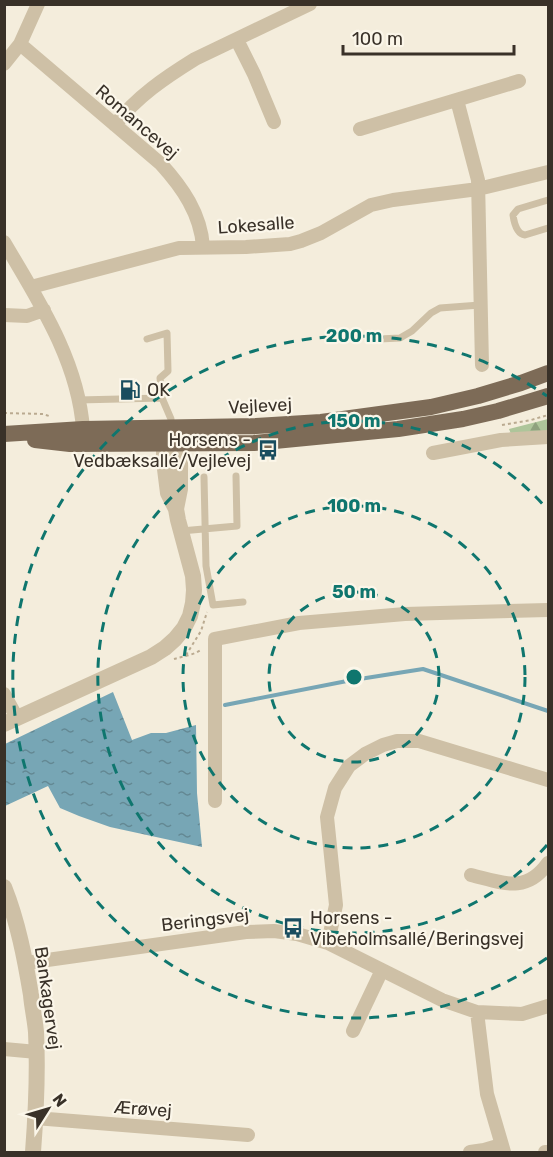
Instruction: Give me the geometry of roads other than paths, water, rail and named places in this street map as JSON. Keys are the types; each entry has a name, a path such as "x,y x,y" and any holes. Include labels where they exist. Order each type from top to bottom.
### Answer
{"main road":[{"name":"Vejlevej","path":"4,435 83,429 171,429 321,422 431,407 478,396 549,373"},
{"name":"Vejlevej","path":"4,435 70,444 254,442 398,429 474,417 549,396"}],"street":[{"path":"4,64 20,44 38,4"},
{"path":"115,126 132,106 163,80 195,59 310,4"},
{"path":"237,40 274,122"},
{"name":"Romancevej","path":"20,44 160,164 175,180 193,210 203,247"},
{"path":"360,129 519,81"},
{"path":"457,100 477,173 482,365"},
{"name":"Lokesalle","path":"31,287 179,248 290,244 321,233 370,205 478,189 549,172"},
{"path":"4,242 55,330 78,400 83,429"},
{"path":"4,315 27,316 44,310"},
{"path":"4,694 11,721 151,657 165,648 184,628 194,603 194,590 199,568 181,531 176,509 168,493 171,429"},
{"path":"434,453 501,440 549,437"},
{"path":"215,801 215,639 299,623 405,614 549,610"},
{"path":"328,943 336,905 327,817 335,788 349,766 357,760 382,745 397,741 419,741 549,780"},
{"path":"471,875 511,885 526,881 541,873 549,863"},
{"name":"Bankagervej","path":"4,887 26,963 36,1028 33,1152"},
{"name":"Beringsvej","path":"26,963 246,932 274,931 297,934 328,943 442,1000 477,1012 522,1014 549,1006"},
{"path":"353,1031 382,969"},
{"path":"470,1152 502,1149 487,1094 477,1012"},
{"path":"4,1049 37,1052"},
{"name":"Ærøvej","path":"35,1118 248,1135"}],"lane":[{"path":"549,200 518,210 513,215 521,235 549,228"},
{"path":"379,339 400,338 440,308 480,305"},
{"path":"147,339 167,333 168,371 160,378 162,398 171,419 171,429"},
{"path":"78,400 162,398"},
{"path":"181,531 237,526 236,476"},
{"path":"204,477 205,529 199,568 213,605 243,602"}],"water":[{"path":"113,692 132,740 151,733 166,733 196,725 197,793 202,847 110,827 79,816 60,808 48,786 5,806 5,744"}],"waterway":[{"path":"225,705 423,669 548,711"}],"place":[{"name":"OK","path":"130,390"},
{"name":"Horsens - Vedbæksallé/Vejlevej","path":"268,450"},
{"name":"Horsens - Vibeholmsallé/Beringsvej","path":"293,928"}]}
